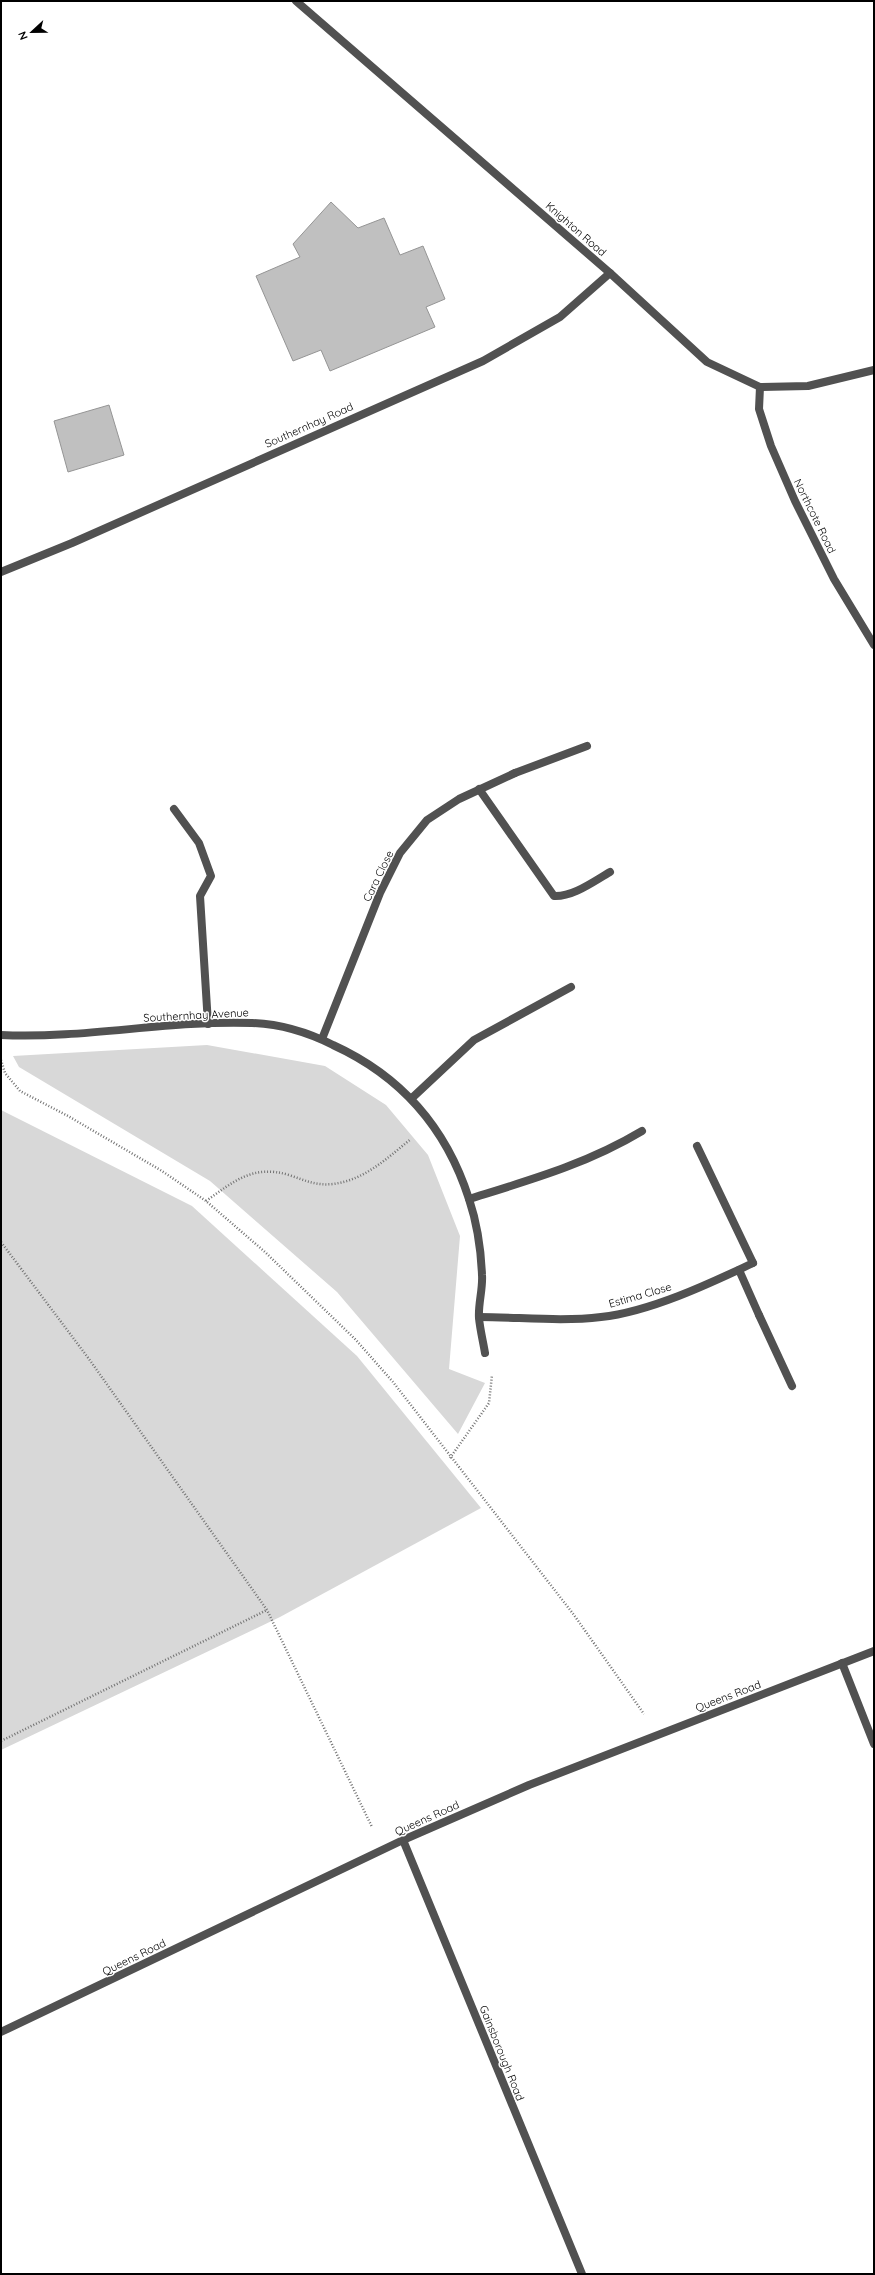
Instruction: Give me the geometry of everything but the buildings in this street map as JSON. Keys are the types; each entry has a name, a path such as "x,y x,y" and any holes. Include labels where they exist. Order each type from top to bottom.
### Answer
{"street":[{"name":"Knighton Road","path":"296,1 610,273 707,362 760,387 808,386 874,370"},
{"name":"Southernhay Road","path":"1,572 72,543 483,361 560,317 610,273"},
{"name":"Northcote Road","path":"760,387 759,409 771,446 786,480 834,579 874,645"},
{"name":"Cara Close","path":"322,1039 380,893 400,853 427,820 459,799 479,789 515,773 587,746"},
{"path":"479,789 554,896 562,897 610,872"},
{"path":"174,809 199,843 211,876 200,896 208,1024"},
{"path":"412,1098 474,1040 571,987"},
{"name":"Southernhay Avenue","path":"1,1035 40,1037 208,1024 252,1023 288,1027 322,1039 358,1056 386,1075 412,1098 431,1122 453,1159 469,1199 478,1237 482,1276 479,1317 485,1353"},
{"path":"469,1199 567,1169 618,1146 642,1131"},
{"name":"Estima Close","path":"479,1317 602,1317 630,1311 690,1292 753,1263 697,1146"},
{"path":"739,1270 792,1386"},
{"name":"Queens Road","path":"1,2032 403,1840 529,1785 874,1650"},
{"path":"842,1663 874,1744"},
{"name":"Gainsborough Road","path":"403,1840 582,2274"}],"path":[{"path":"1,1060 5,1073 20,1091 68,1116 162,1170 206,1201 265,1252 356,1340 393,1382 450,1458 574,1615 659,1734"},
{"path":"206,1201 240,1177 253,1172 270,1172 288,1175 320,1185 335,1184 356,1178 383,1163 431,1122"},
{"path":"1,1242 89,1359 267,1610 383,1850"},
{"path":"450,1458 490,1403 493,1373 485,1353"},
{"path":"1,1741 267,1610"}],"shaded area":[{"path":"207,1045 325,1066 386,1105 428,1155 460,1236 449,1369 485,1383 458,1434 337,1292 210,1181 19,1067 13,1056"},
{"path":"1,1110 192,1206 357,1356 481,1508 280,1617 1,1750"}]}
